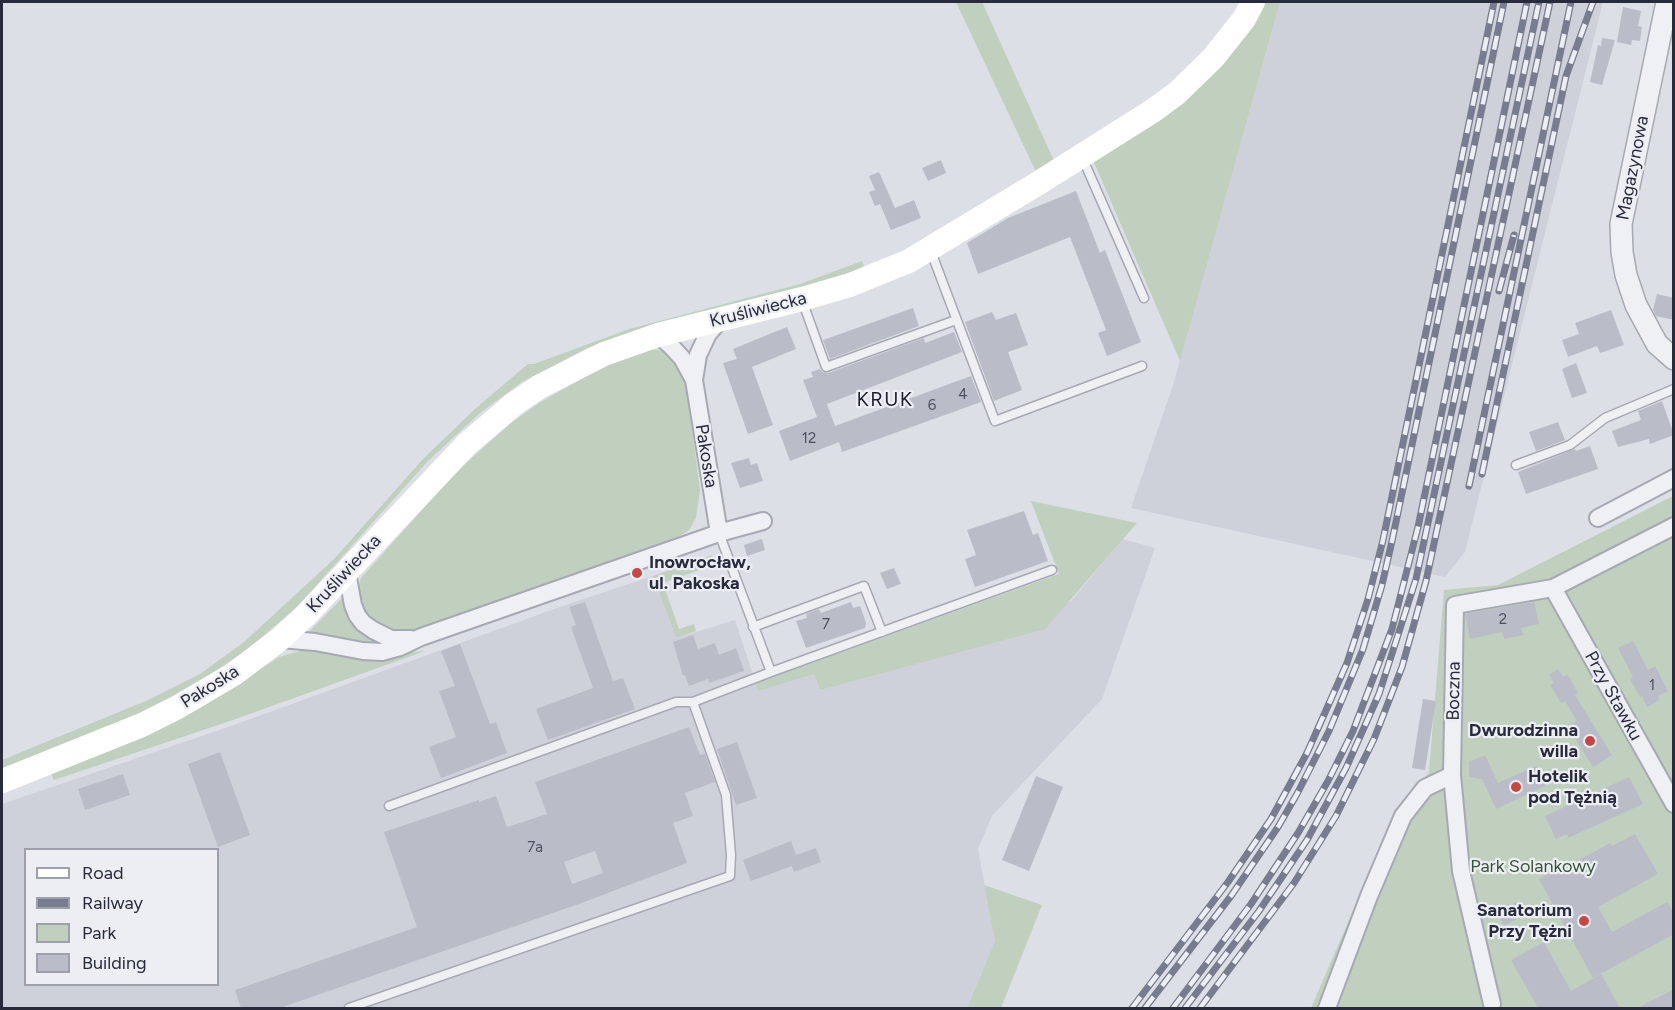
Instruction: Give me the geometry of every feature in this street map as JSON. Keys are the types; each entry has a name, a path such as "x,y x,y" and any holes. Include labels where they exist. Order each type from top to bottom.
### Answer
{"main road":[{"name":"Kruśliwiecka","path":"280,639 347,572 467,444 514,404 539,387 604,354 658,335 802,299 871,278 930,249 1131,127 1177,93 1213,58 1244,19 1253,2"},
{"name":"Pakoska","path":"2,781 142,725 176,708 234,674 280,639"}],"street":[{"name":"Magazynowa","path":"1667,2 1621,224 1626,275 1636,304 1657,344 1674,359"},
{"name":"Pakoska","path":"719,533 694,380 698,355 708,334 721,319"},
{"name":"Pakoska","path":"658,335 682,358 694,380"},
{"path":"1598,518 1674,478"},
{"path":"280,639 382,652 719,533 763,521"},
{"name":"Boczna","path":"1492,1006 1461,872 1452,775 1455,605 1553,588 1674,526"},
{"path":"347,572 353,605 363,622 373,630 392,639 420,637"},
{"name":"Przy Stawku","path":"1553,588 1674,804"},
{"path":"1327,1008 1369,896 1403,816 1425,788 1452,775"}],"lane":[{"path":"1082,157 1144,298"},
{"path":"930,249 995,421 1142,366"},
{"path":"802,299 826,367 956,320"},
{"path":"1516,465 1570,445 1605,418 1674,388"},
{"path":"719,533 771,672"},
{"path":"389,806 676,702 693,702 1052,570"},
{"path":"753,627 864,586 882,632"},
{"path":"349,1008 730,876 731,855 726,795 693,702"}],"shaded area":[{"path":"1280,2 1603,2 1465,552 1445,577 1131,508 1173,385"},
{"path":"1123,539 1155,548 1102,699 992,816 978,849 995,941 967,1008 2,1008 2,804 231,726 568,604 653,576 676,638 735,620 758,690 814,674 820,690 1071,601"}],"green space":[{"path":"956,2 982,2 1055,163 1037,174"},
{"path":"1262,2 1280,2 1180,361 1092,158"},
{"path":"862,261 865,269 802,290 630,334 587,348 522,382 480,413 428,461 297,607 249,648 203,680 153,708 2,770 2,760 148,700 200,674 244,642 334,559 424,458 476,408 528,364 534,364 629,329 800,284"},
{"path":"649,349 665,351 671,355 686,383 700,490 696,518 689,530 677,538 410,633 390,633 371,622 360,604 358,588 361,578 456,472 511,423 539,403 599,369"},
{"name":"Park Solankowy","path":"1673,496 1673,1008 1311,1008 1374,862 1397,815 1429,772 1444,590 1498,585"},
{"path":"1031,501 1137,523 1045,629 820,690 814,674 758,691 756,683 1059,574"},
{"path":"712,555 716,564 663,583 679,629 694,624 696,631 676,638 653,576"},
{"path":"344,596 375,639 371,645 305,636"},
{"path":"307,649 401,653 425,651 230,721 54,780 51,773 180,719 279,657"},
{"path":"984,885 1042,905 1001,1008 967,1008 995,941"}],"building":[{"path":"1623,7 1641,11 1638,26 1642,27 1640,41 1632,40 1631,45 1617,42"},
{"path":"1602,38 1615,40 1602,85 1590,82 1598,45 1601,46"},
{"path":"941,160 946,173 928,181 922,168"},
{"path":"879,172 895,208 914,200 921,218 891,230 880,204 875,206 869,192 875,190 869,176"},
{"path":"1076,191 1100,253 1105,250 1141,342 1107,356 1098,333 1106,330 1070,237 978,274 967,243 1008,218"},
{"path":"1657,294 1674,298 1674,320 1656,316 1653,310"},
{"path":"913,308 919,326 830,359 823,340"},
{"path":"1611,310 1624,345 1600,353 1597,346 1568,357 1562,340 1579,334 1575,323"},
{"path":"992,312 996,320 1016,313 1028,345 1008,352 1022,390 994,401 965,322"},
{"path":"787,327 796,349 752,367 773,425 748,434 723,363 737,359 733,349"},
{"path":"954,332 962,352 827,404 835,426 971,376 981,402 842,452 839,442 790,461 779,431 817,417 803,380 813,377 811,372 820,369 828,373 924,338 925,343"},
{"path":"1576,363 1587,393 1572,398 1562,369"},
{"path":"1662,401 1674,435 1650,444 1649,439 1618,447 1612,431 1641,420 1638,411"},
{"path":"1558,422 1565,440 1536,451 1529,432"},
{"path":"1590,446 1598,469 1526,494 1518,472 1575,449 1576,451"},
{"path":"749,458 751,465 757,463 763,481 740,488 731,463"},
{"path":"1024,511 1033,535 1038,533 1048,561 975,587 965,559 976,555 967,530"},
{"path":"762,539 765,550 747,556 744,545"},
{"path":"894,568 901,584 887,589 880,573"},
{"path":"585,602 613,681 623,678 635,709 548,740 536,709 593,688 571,627 576,625 569,607"},
{"path":"851,602 853,608 860,606 866,623 865,628 806,648 796,621 807,618 806,614 819,609 821,613"},
{"path":"1534,602 1539,624 1521,628 1523,635 1504,639 1502,632 1470,639 1465,614"},
{"path":"693,635 698,649 715,643 719,655 736,648 744,671 709,683 708,679 689,686 685,675 683,676 673,642"},
{"path":"1633,641 1648,670 1655,666 1668,691 1658,696 1659,700 1647,707 1630,679 1633,677 1618,648"},
{"path":"460,644 490,724 496,722 507,753 441,778 429,747 456,737 439,691 455,686 441,651"},
{"path":"1558,669 1563,677 1568,675 1578,693 1575,695 1612,755 1593,767 1568,727 1577,721 1565,701 1561,703 1550,685 1554,683 1549,675"},
{"path":"1423,699 1436,701 1425,770 1412,768"},
{"path":"689,727 700,755 705,754 715,782 685,793 693,816 673,823 687,863 579,904 280,1008 241,1008 235,990 417,927 384,832 496,796 507,827 547,814 535,782","holes":["595,851 603,873 572,884 564,862"]},
{"path":"737,742 757,798 736,805 717,749"},
{"path":"220,752 250,835 218,847 188,764"},
{"name":"Hotelik pod Tężnią","path":"1485,755 1498,783 1536,766 1545,786 1496,809 1482,779 1469,777 1469,762"},
{"path":"123,774 130,795 85,810 78,789"},
{"path":"1036,776 1063,787 1029,871 1002,860"},
{"path":"1629,777 1643,804 1568,838 1567,834 1556,839 1545,816"},
{"name":"Sanatorium Przy Tężni","path":"1635,834 1658,874 1598,907 1612,932 1667,902 1674,913 1674,934 1593,978 1539,879 1610,843 1612,846"},
{"path":"791,841 796,855 816,848 821,862 794,872 792,866 751,881 743,860"},
{"path":"1516,902 1523,915 1504,926 1497,913"},
{"path":"1544,942 1571,991 1601,974 1620,1008 1538,1008 1511,960"},
{"path":"1674,989 1674,1008 1638,1008"}],"railway":[{"path":"1132,1008 1228,882 1271,819 1307,753 1347,663 1368,599 1383,540 1494,2"},
{"path":"1145,1008 1231,896 1278,827 1329,731 1363,649 1392,541 1504,2"},
{"path":"1173,1008 1251,904 1298,833 1353,731 1392,629 1418,527 1527,2"},
{"path":"1185,1008 1259,911 1307,840 1346,768 1379,694 1416,579 1539,2"},
{"path":"1200,1008 1294,883 1336,816 1374,739 1402,667 1426,581 1550,2"},
{"path":"1469,486 1571,2"},
{"path":"1482,474 1566,76 1593,2"},
{"path":"1499,291 1514,235"}],"place":[{"name":"Inowrocław, ul. Pakoska","path":"637,573"},
{"name":"Dwurodzinna willa","path":"1590,741"},
{"name":"Hotelik pod Tężnią","path":"1516,787"},
{"name":"Sanatorium Przy Tężni","path":"1584,921"}],"district":[{"name":"KRUK","path":"885,400"}]}
